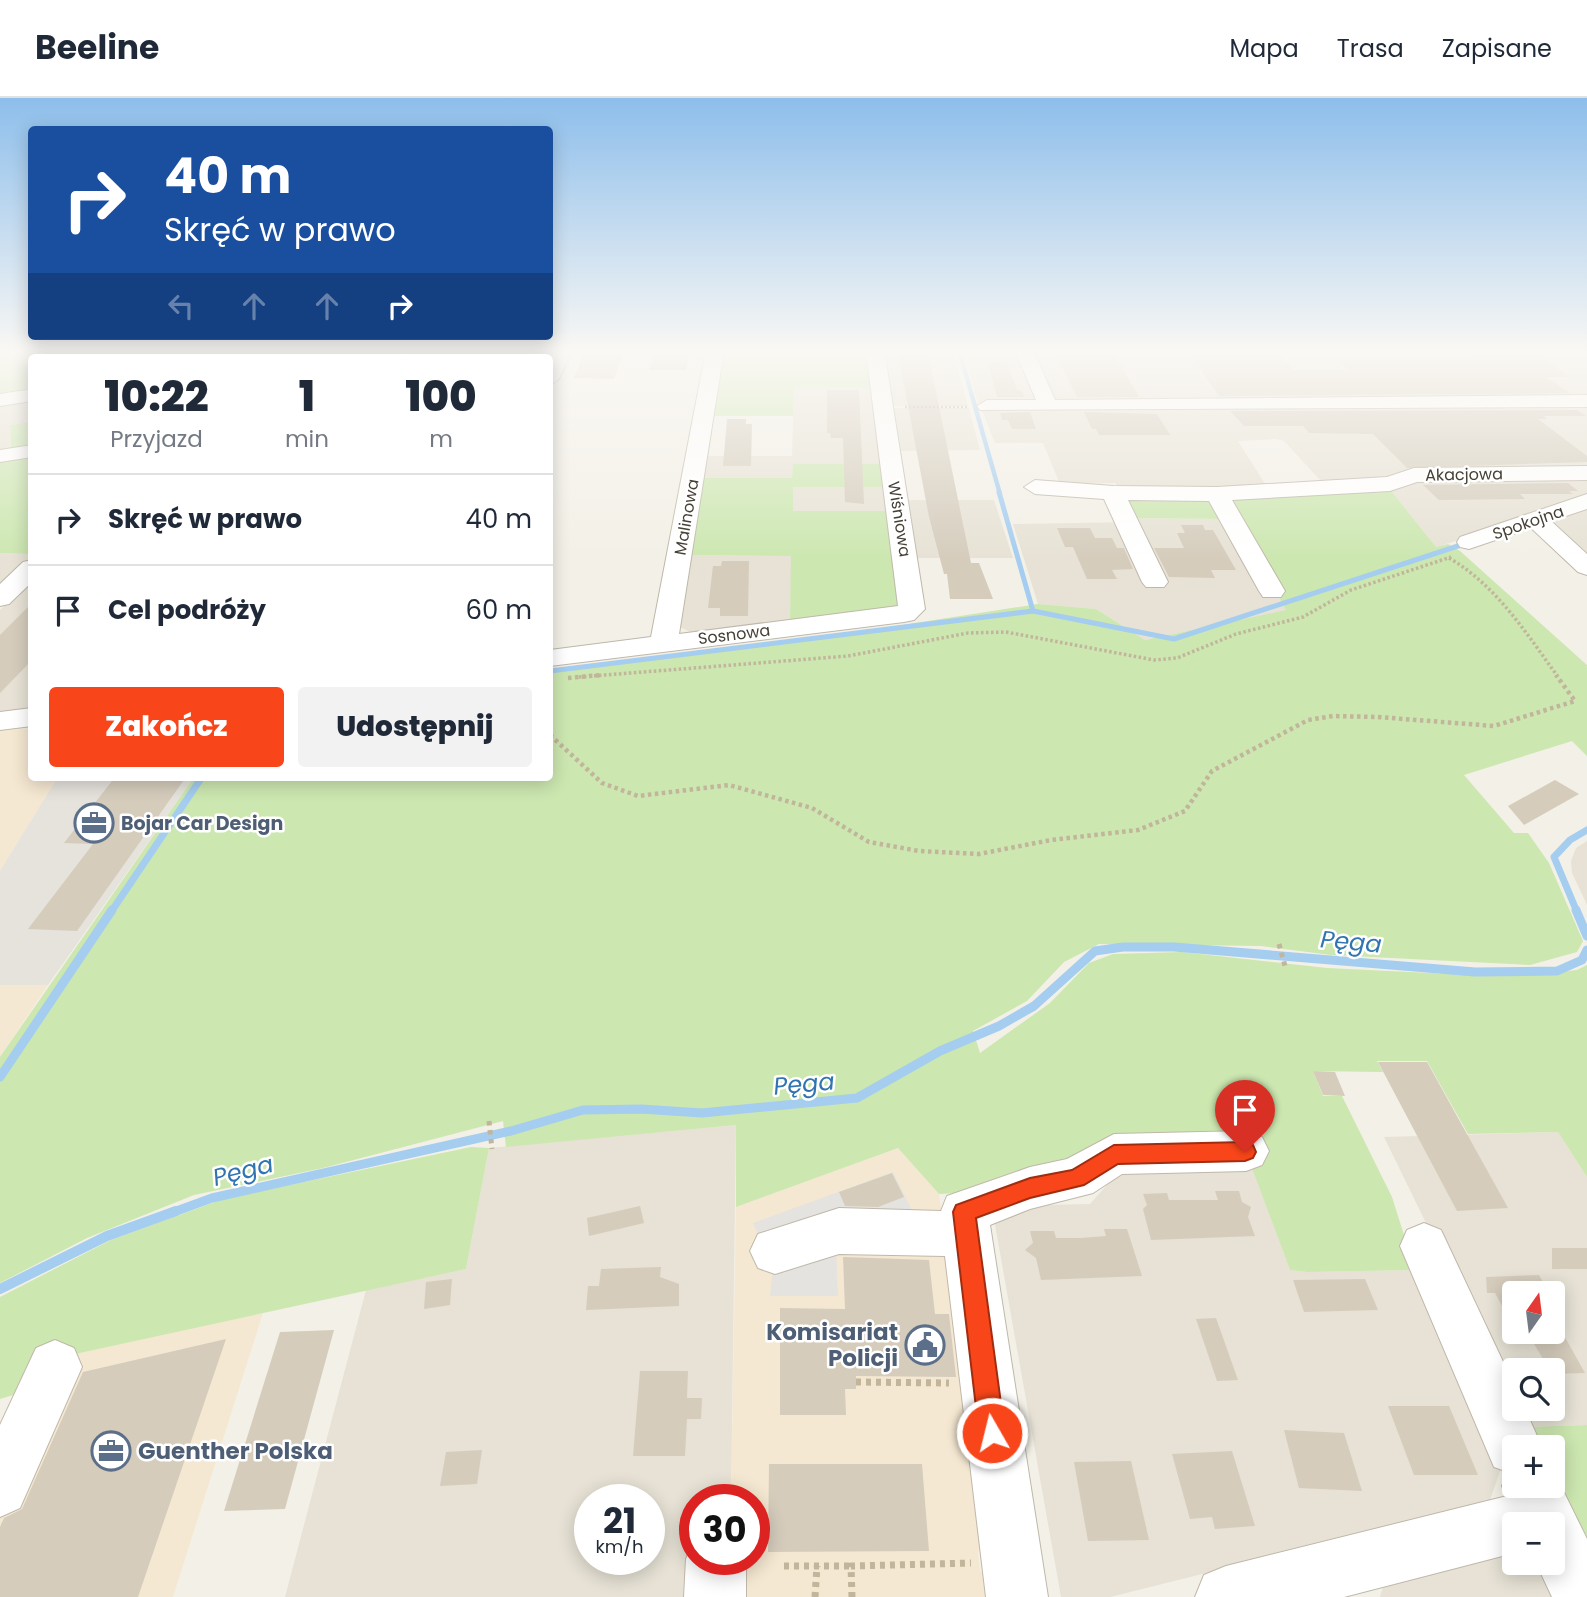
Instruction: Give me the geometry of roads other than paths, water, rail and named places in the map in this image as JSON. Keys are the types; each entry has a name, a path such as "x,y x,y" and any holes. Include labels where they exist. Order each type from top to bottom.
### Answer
{"street":[{"name":"Malinowa","path":"664,642 703,420"},
{"name":"Wiśniowa","path":"885,420 913,605"},
{"path":"0,456 28,452"},
{"name":"Akacjowa","path":"1035,486 1112,494 1217,494 1390,484 1414,475 1587,473"},
{"path":"1112,494 1155,582"},
{"path":"1217,494 1272,591"},
{"name":"Spokojna","path":"1469,542 1587,501"},
{"path":"1535,519 1587,567"},
{"path":"0,598 28,572"},
{"name":"Sosnowa","path":"556,668 664,642 904,614 913,605"},
{"path":"0,721 28,718"},
{"path":"775,1251 839,1231 965,1223 1030,1188 1077,1178 1114,1154 1245,1152"},
{"path":"965,1223 1014,1578"},
{"path":"1423,1245 1509,1435"},
{"path":"0,1488 55,1367"},
{"path":"1226,1597 1502,1525"},
{"path":"1565,1558 1584,1597"},
{"path":"715,1597 716,1575"}],"waterway":[{"path":"979,420 1000,494"},
{"path":"999,492 1033,611"},
{"path":"1033,611 1174,639 1464,544"},
{"path":"553,671 1033,611"},
{"path":"111,912 199,781"},
{"name":"Pęga","path":"1577,912 1554,857 1570,840 1587,830"},
{"path":"0,1077 112,910"},
{"name":"Pęga","path":"1576,910 1587,936"},
{"name":"Pęga","path":"171,1213 212,1198 511,1131 583,1110 641,1109 702,1113 857,1098 940,1051 999,1026 1034,1006 1095,951 1123,947 1174,947 1475,972 1557,971 1582,960 1587,950"},
{"name":"Pęga","path":"0,1289 107,1236 176,1211"}],"place":[{"name":"Bojar Car Design","path":"94,823"},
{"name":"Komisariat Policji","path":"925,1345"},
{"name":"Guenther Polska","path":"111,1451"}]}
